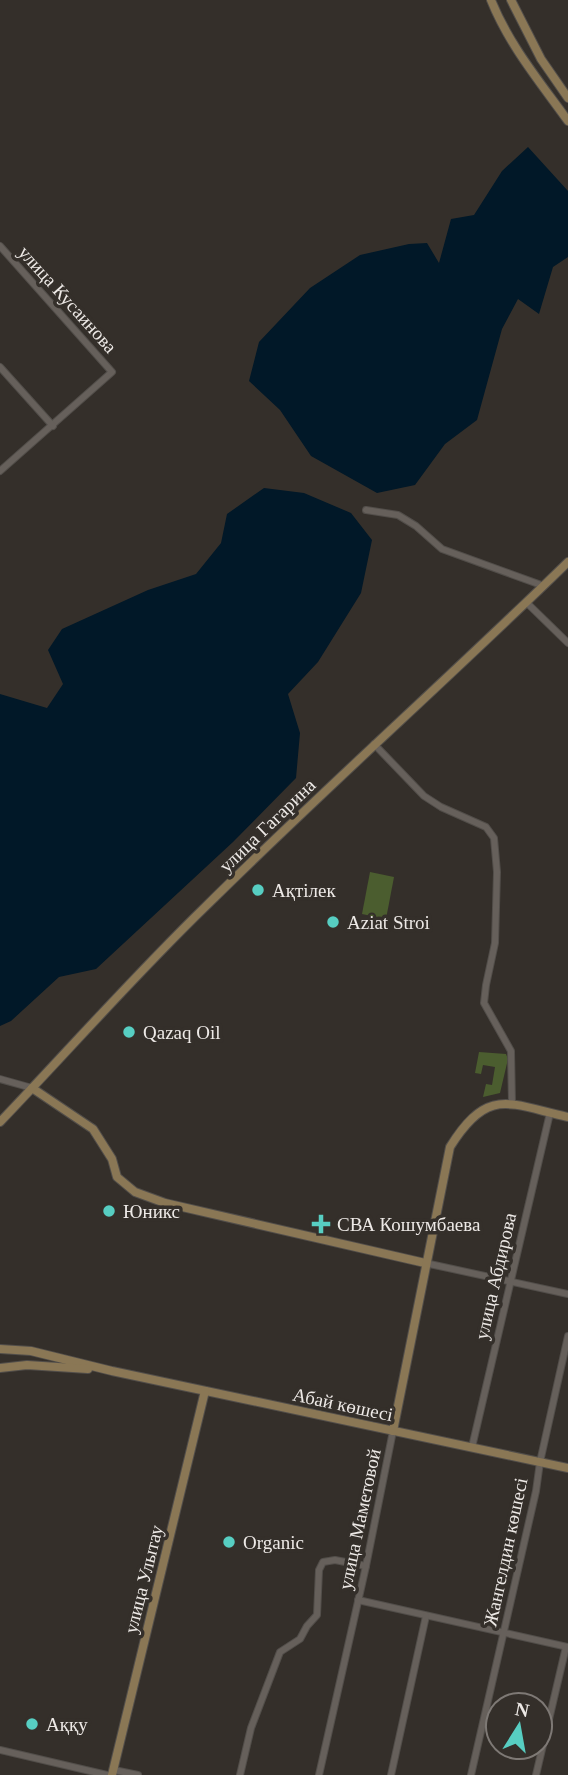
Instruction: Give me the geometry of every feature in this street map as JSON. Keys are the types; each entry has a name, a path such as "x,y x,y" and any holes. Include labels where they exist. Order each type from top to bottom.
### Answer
{"main road":[{"path":"491,0 522,58 568,121"},
{"path":"510,0 541,59 568,98"},
{"name":"улица Гагарина","path":"0,1122 203,908 568,562"},
{"path":"32,1088 93,1129 112,1158 117,1177 135,1192 178,1206 425,1263"},
{"name":"улица Маметовой","path":"393,1431 446,1156 459,1132 477,1113 493,1104 512,1104"},
{"path":"512,1104 568,1117"},
{"name":"Абай көшесі","path":"0,1349 31,1351 112,1371 568,1468"},
{"name":"Абай көшесі","path":"0,1368 27,1365 112,1371"},
{"name":"улица Улытау","path":"111,1773 205,1391"}],"street":[{"name":"улица Кусаинова","path":"0,246 112,372 53,426"},
{"path":"0,367 53,426 1,469"},
{"path":"366,510 398,515 416,526 442,549 544,586"},
{"path":"526,602 568,643"},
{"path":"374,744 424,796 441,807 486,827 494,838 497,872 495,943 484,1003 512,1051 512,1104"},
{"path":"0,1079 32,1088"},
{"name":"улица Абдирова","path":"472,1447 550,1113"},
{"path":"425,1263 568,1294"},
{"name":"Жангелдин көшесі","path":"471,1775 536,1491 568,1336"},
{"name":"улица Маметовой","path":"319,1775 393,1431"},
{"path":"240,1775 251,1727 280,1651 300,1639 317,1615 319,1570 323,1562 335,1560 366,1566"},
{"path":"358,1600 567,1647 537,1775"},
{"path":"391,1775 426,1616"},
{"path":"0,1750 111,1773 138,1775"}],"green space":[{"path":"370,872 394,877 386,919 362,914"},
{"path":"479,1052 506,1054 508,1059 500,1093 483,1097 486,1084 492,1085 495,1067 483,1065 481,1074 475,1073"}],"water":[{"path":"528,147 568,191 568,257 553,267 539,314 518,299 502,329 477,420 445,444 415,485 377,493 311,456 280,410 249,381 259,342 310,288 360,255 409,244 427,243 439,263 451,219 474,215 502,171"},
{"path":"264,488 304,493 351,513 372,540 361,593 318,662 288,694 300,733 296,778 233,842 96,969 59,977 11,1021 0,1026 0,694 47,708 63,684 48,650 62,629 148,590 196,574 221,543 227,514"}],"place":[{"name":"Ақтілек","path":"258,890"},
{"name":"Aziat Stroi","path":"333,922"},
{"name":"Qazaq Oil","path":"129,1032"},
{"name":"Юникс","path":"109,1211"},
{"name":"СВА Кошумбаева","path":"321,1224"},
{"name":"Organic","path":"229,1542"},
{"name":"Аққу","path":"32,1724"}]}
